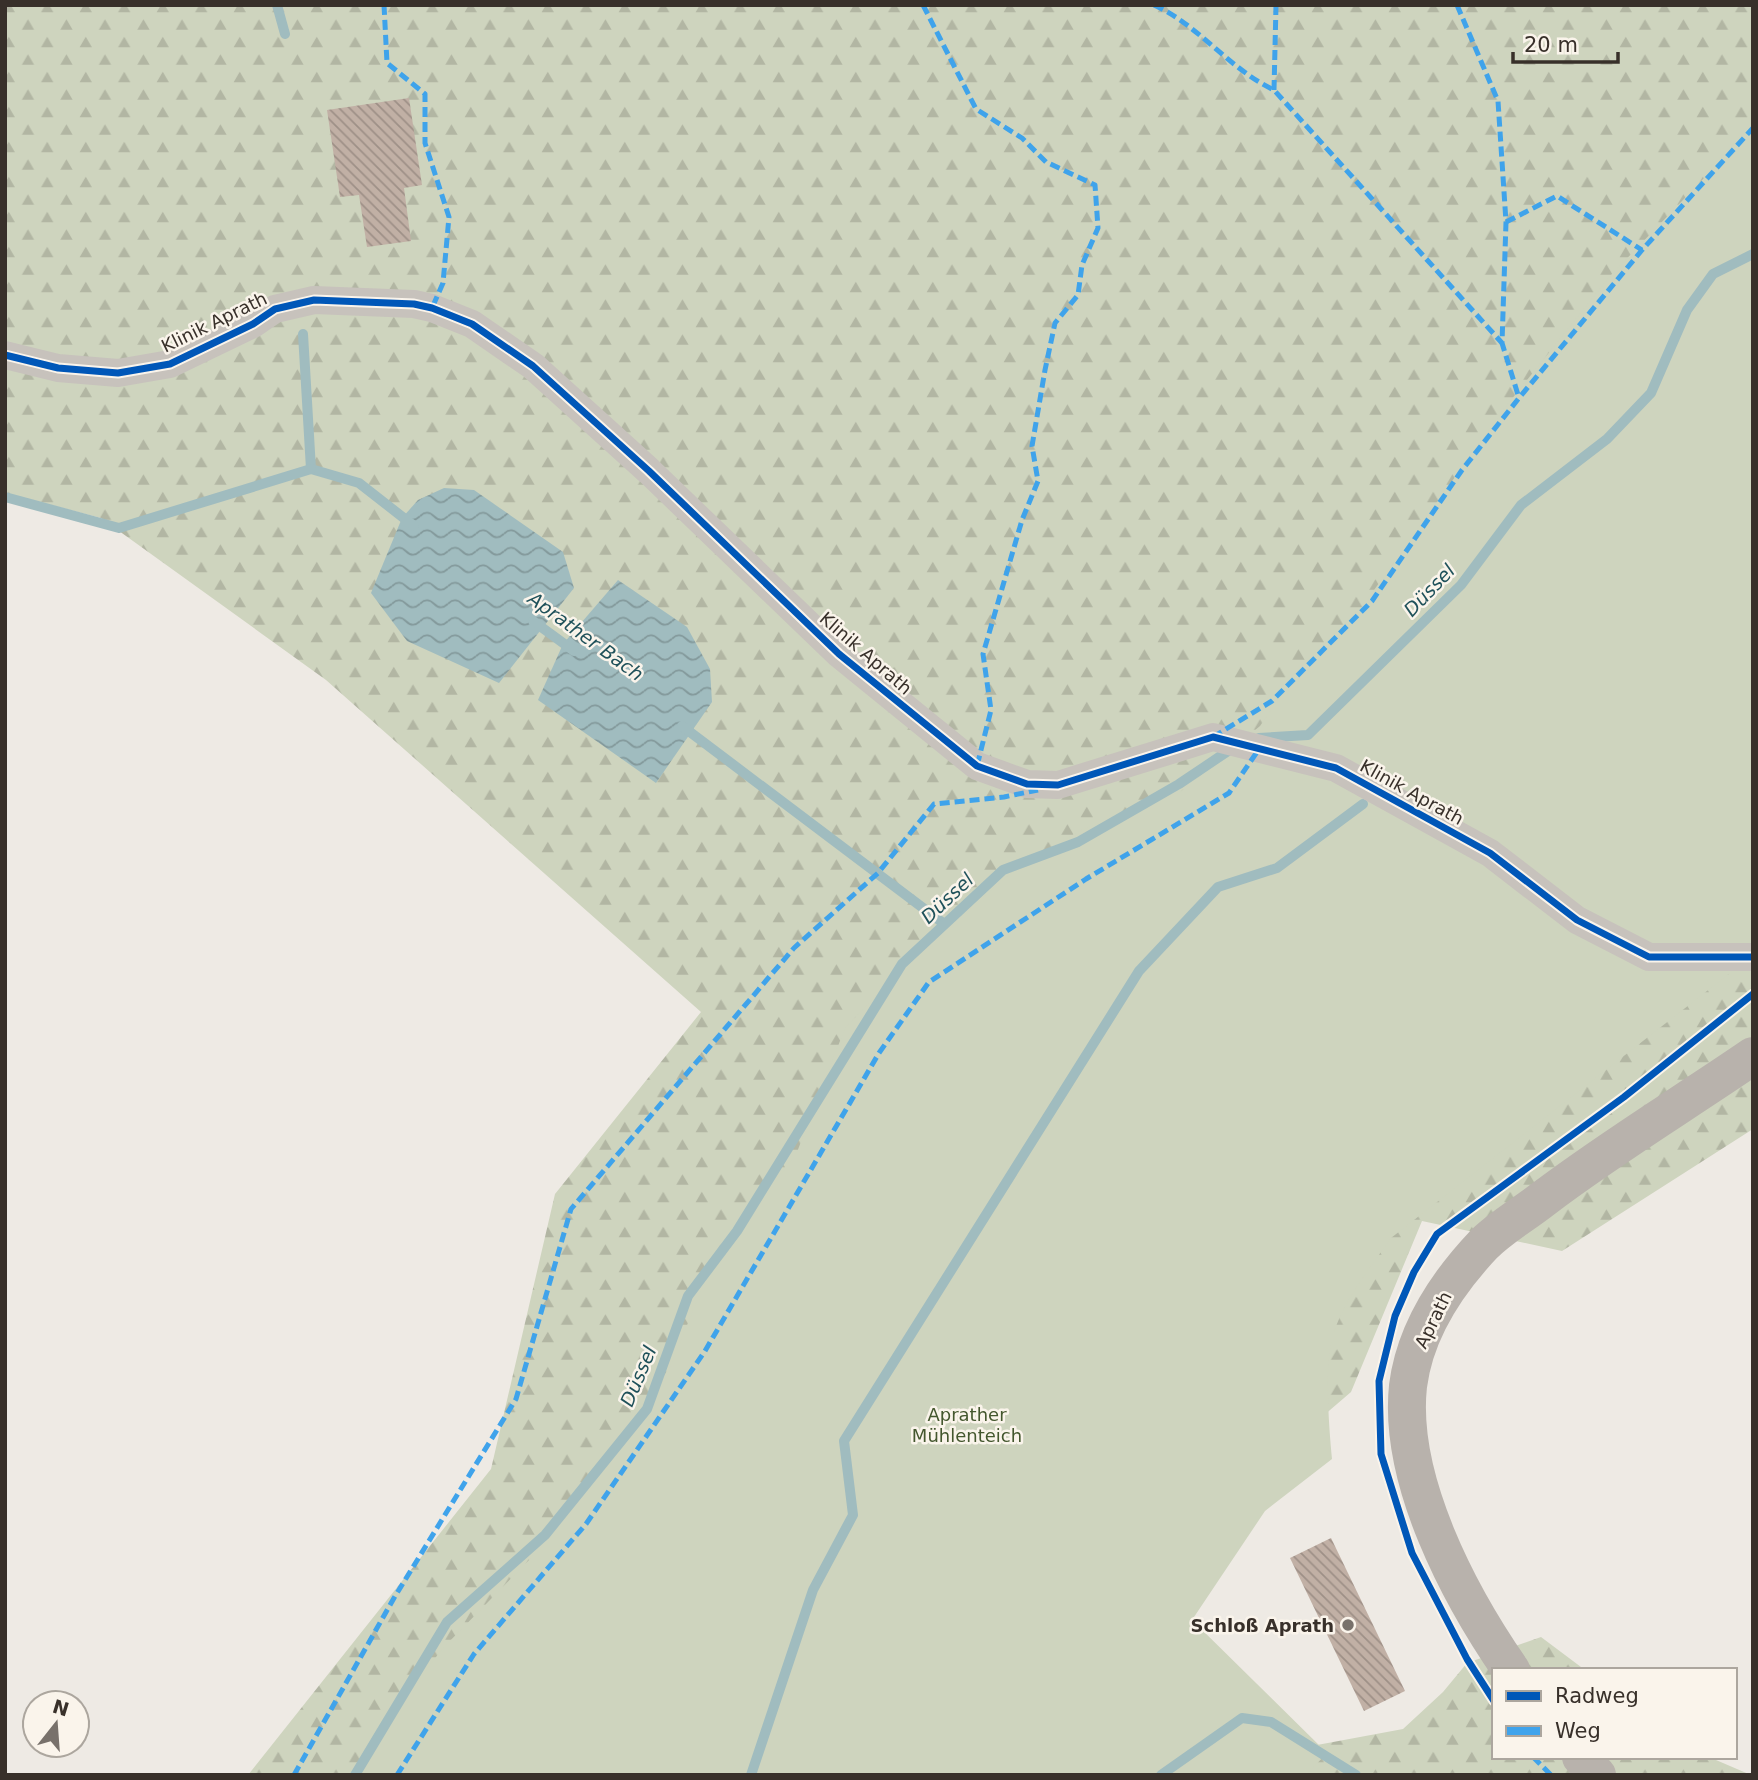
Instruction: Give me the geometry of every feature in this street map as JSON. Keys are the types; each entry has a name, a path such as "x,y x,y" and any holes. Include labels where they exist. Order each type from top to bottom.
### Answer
{"main road":[{"name":"Aprath","path":"1510,1668 1485,1632 1439,1538 1411,1459 1408,1387 1421,1336 1442,1294 1486,1242 1566,1182 1753,1056"},
{"path":"1583,1759 1597,1775"}],"street":[{"name":"Klinik Aprath","path":"5,355 58,368 118,373 170,364 253,324 275,309 314,300 414,304 432,308 471,324 533,366 649,471 839,654 977,766 1027,785 1058,785 1213,737 1336,768 1490,853 1577,920 1649,957 1753,957"}],"green space":[{"path":"5,5 1753,5 1753,1129 1562,1251 1422,1221 1351,1392 1175,1543 1198,1767 1403,1729 1443,1692 1467,1663 1541,1637 1582,1668 1492,1668 1492,1759 1714,1759 1751,1775 248,1775 491,1469 555,1194 701,1012 326,680 101,518 5,493"},
{"name":"Aprather Mühlenteich","path":"1753,127 1753,955 1391,1238 1344,1309 1330,1348 1328,1397 1332,1459 1265,1511 1192,1620 1327,1753 1306,1775 356,1775 391,1717 442,1649 530,1559 670,1367 703,1286 797,1152 845,1028 908,962 1010,874 1079,831 1179,793 1260,726 1297,673 1354,618 1503,410 1611,275"}],"water":[{"path":"444,488 474,490 563,552 574,588 499,683 407,641 371,593 402,518 418,500"},
{"path":"618,580 687,627 710,669 712,702 656,783 538,700 563,644"}],"building":[{"path":"409,98 422,185 404,188 411,241 367,247 359,195 340,197 327,110"},
{"name":"Schloß Aprath","path":"1331,1538 1405,1691 1364,1711 1290,1558"}],"waterway":[{"name":"Aprather Bach","path":"277,5 285,34"},
{"name":"Düssel","path":"1259,738 1308,735 1461,585 1521,505 1607,439 1651,393 1687,310 1713,274 1753,254"},
{"name":"Aprather Bach","path":"303,334 311,469"},
{"name":"Aprather Bach","path":"311,469 359,483 414,526"},
{"path":"5,497 119,528 311,469"},
{"name":"Aprather Bach","path":"533,621 574,651"},
{"name":"Aprather Bach","path":"682,726 943,923"},
{"name":"Düssel","path":"355,1775 447,1622 545,1535 647,1409 688,1296 737,1231 902,964 1003,870 1078,842 1179,784 1234,747"},
{"path":"751,1775 813,1590 853,1515 844,1441 1139,971 1218,887 1277,868 1363,804"},
{"path":"1161,1775 1242,1718 1271,1722 1356,1775"}],"marked path":[{"path":"384,5 387,63 425,94 425,143 449,217 443,283 432,308"},
{"path":"923,5 976,109 1022,138 1046,162 1095,185 1098,228 1082,265 1078,295 1055,323 1045,370 1032,446 1038,481 1022,520 983,654 991,710 977,766"},
{"path":"1154,5 1186,24 1243,71 1274,90 1502,343"},
{"path":"1274,90 1276,5"},
{"path":"1457,5 1498,101 1506,222 1502,343 1519,398"},
{"path":"1213,737 1272,701 1372,601 1462,470 1519,398 1642,250 1753,128"},
{"path":"1506,222 1557,196 1642,250"},
{"path":"397,1775 474,1654 586,1524 705,1351 879,1053 929,982 1086,879 1229,793 1259,749"},
{"path":"294,1775 394,1598 516,1399 571,1209 794,948 878,873 934,804 1004,797 1038,790"},
{"path":"1535,1759 1551,1775"}],"cycle path":[{"path":"5,355 58,368 118,373 170,364 253,324 275,309 314,300 414,304 432,308 472,324 533,366 649,471 839,654 977,766 1027,784 1058,785 1213,737 1336,768 1490,853 1577,920 1649,957 1753,957"},
{"path":"1492,1698 1467,1659 1412,1553 1381,1454 1379,1381 1395,1316 1414,1272 1437,1234 1624,1097 1753,994"}],"place":[{"name":"Schloß Aprath","path":"1348,1625"}]}
